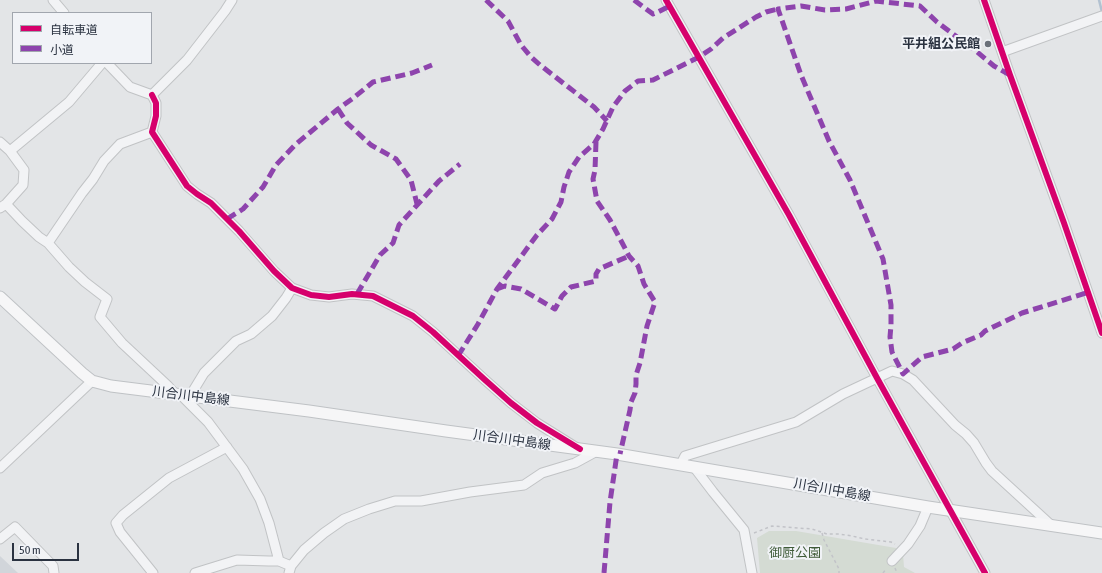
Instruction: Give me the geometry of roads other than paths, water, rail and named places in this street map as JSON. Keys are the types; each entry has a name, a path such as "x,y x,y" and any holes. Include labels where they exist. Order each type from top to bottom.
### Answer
{"main road":[{"name":"川合川中島線","path":"0,297 82,373 92,381 111,386 309,411 597,451 694,466 928,507 1102,533"}],"street":[{"path":"53,0 63,12"},
{"path":"152,95 187,60 232,0"},
{"path":"666,0 789,215 985,573"},
{"path":"984,0 1010,75 1099,316 1102,333"},
{"path":"1002,52 1102,16"},
{"path":"10,151 69,102 101,64"},
{"path":"108,64 130,87 152,95 156,103 156,116 152,132 187,186 211,203 292,288 311,295 329,297 352,294 373,296 413,316 433,332 484,380 516,407 537,423 580,449"},
{"path":"48,243 104,161 120,144 152,132"},
{"path":"0,142 10,151 24,170 23,185 3,206 48,243 69,267 107,299 100,317 122,343 168,386 182,395 208,422 244,468 260,499 269,523 279,561 290,570 304,550 344,518 395,501 421,501 470,492 524,485 542,473 575,463 597,451"},
{"path":"182,395 236,341 251,334 272,316 292,288"},
{"path":"681,464 685,456 796,422 843,394 892,371 903,374 913,380 955,426 966,434 974,443 992,471 1052,526"},
{"path":"0,468 92,381"},
{"path":"153,573 120,532 116,523 123,515 169,478 227,447"},
{"path":"694,466 744,530 752,573"},
{"path":"892,561 905,547 920,526 928,507"},
{"path":"0,539 15,527 53,566 54,573"},
{"path":"195,573 237,560 279,561"}],"waterway":[{"path":"1099,0 1102,12"}],"place":[{"name":"平井組公民館","path":"988,44"}],"park label":[{"name":"御厨公園","path":"795,553"}]}
